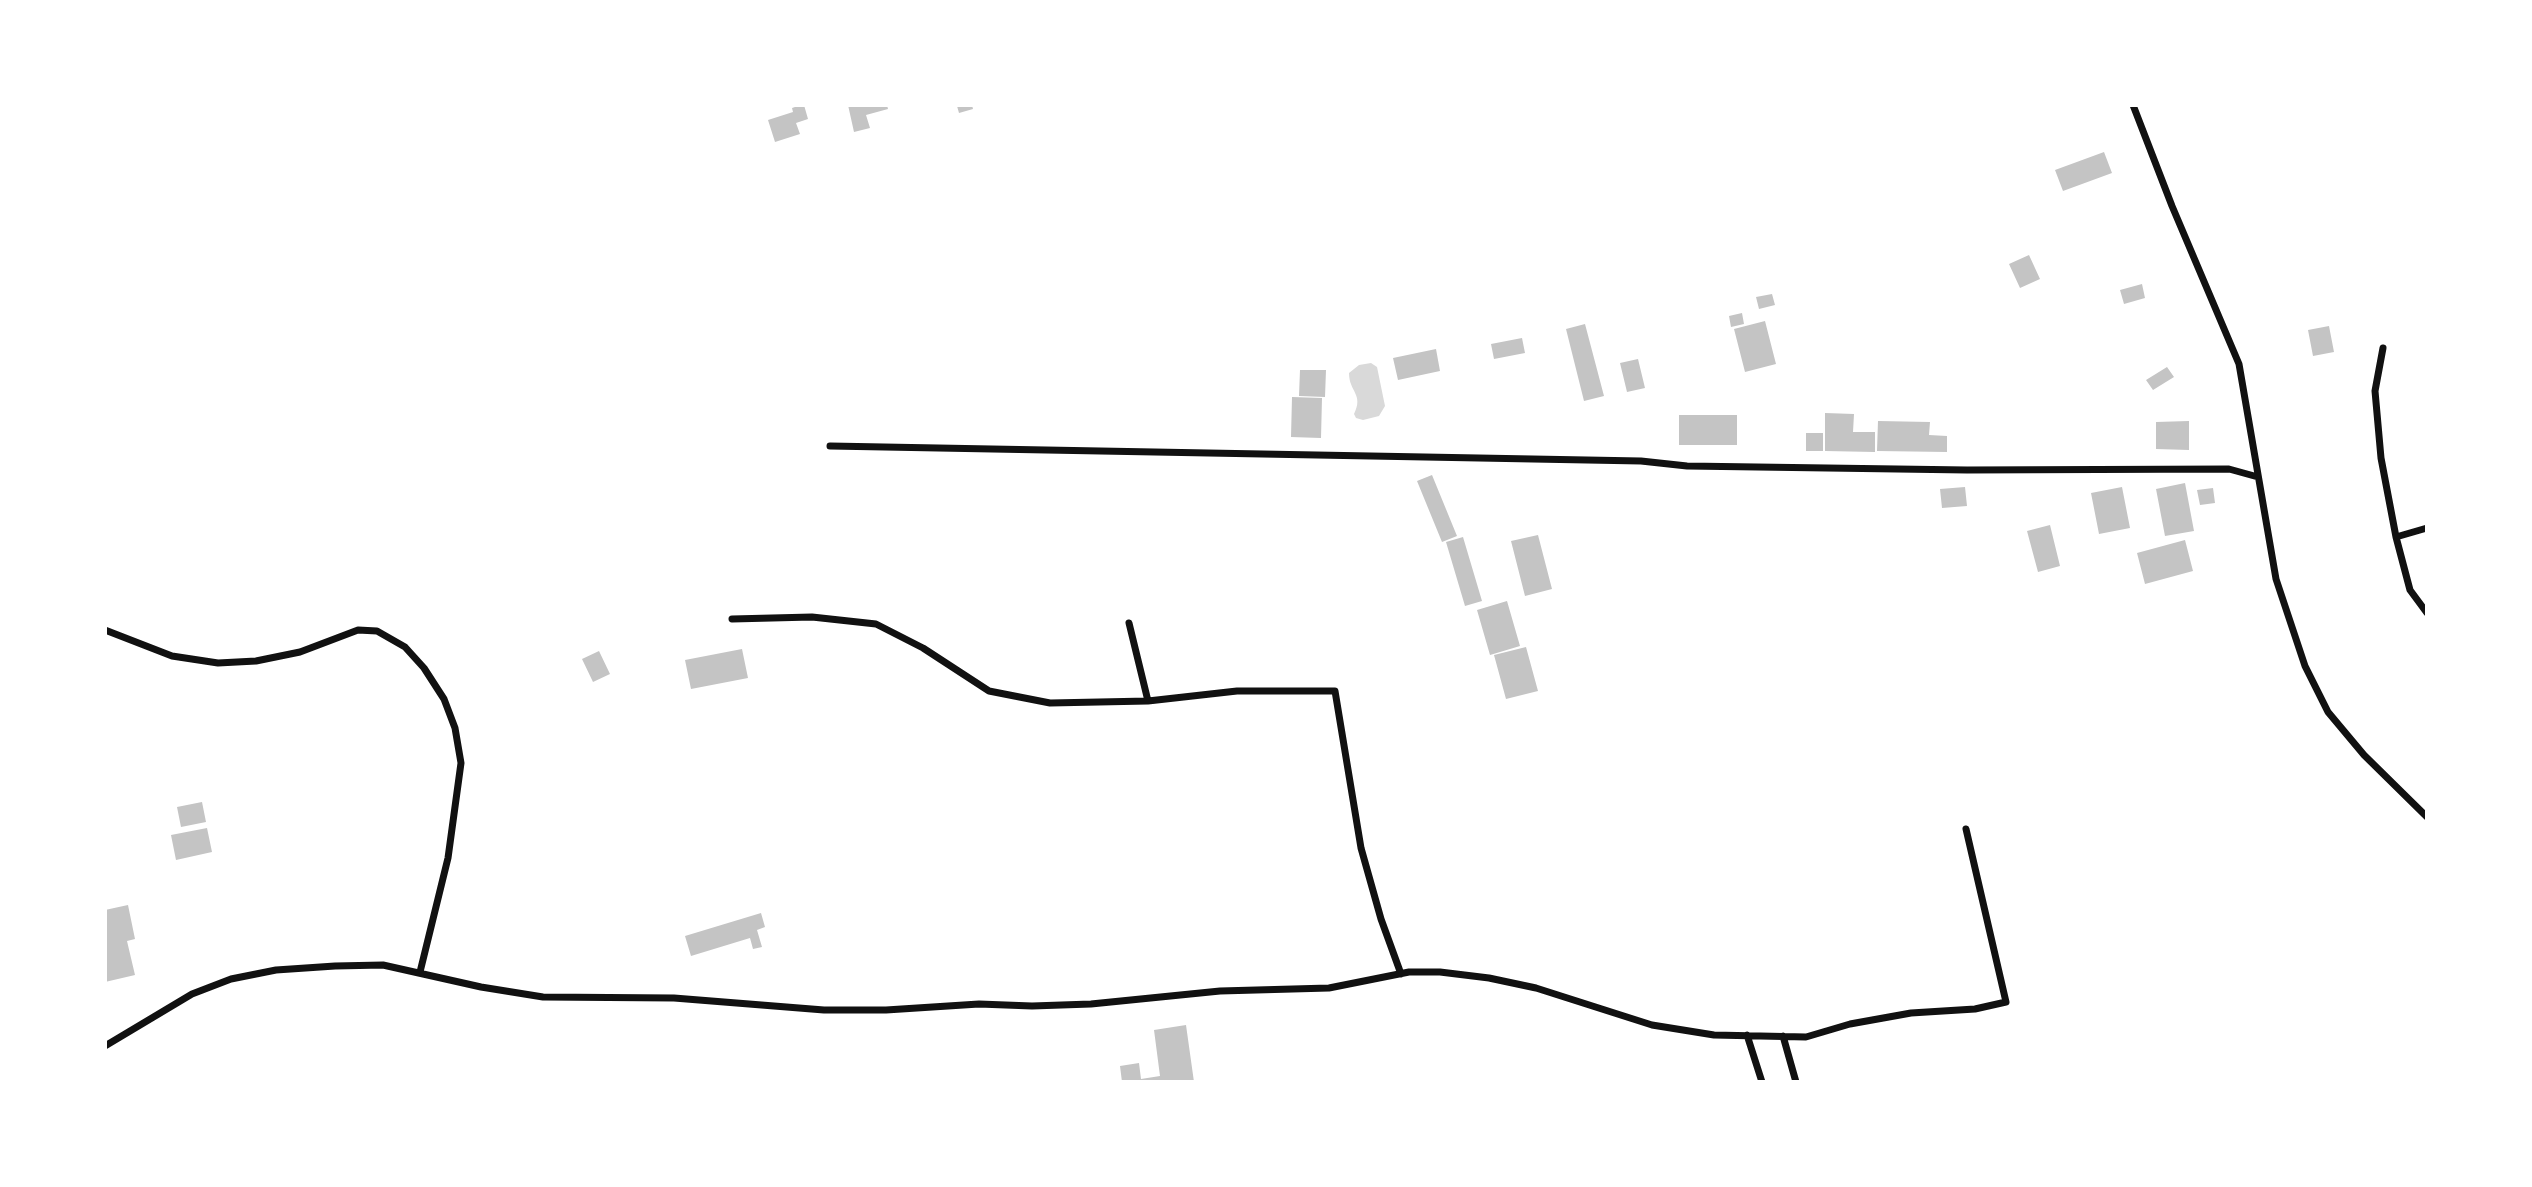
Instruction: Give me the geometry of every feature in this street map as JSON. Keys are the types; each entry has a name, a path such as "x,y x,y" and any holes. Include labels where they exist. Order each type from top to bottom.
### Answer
{"street":[{"path":"2133,105 2172,206 2239,364 2276,579 2305,666 2328,712 2364,755 2427,817"},
{"path":"2383,348 2375,391 2381,458 2396,537 2410,590 2427,613"},
{"path":"830,446 1641,461 1687,466 1967,470 2229,469 2258,477"},
{"path":"2396,537 2427,528"},
{"path":"732,619 813,617 876,624 923,648 989,691 1049,703 1147,701 1237,691 1335,691 1360,848 1401,974"},
{"path":"1129,623 1147,701"},
{"path":"105,630 172,656 218,663 256,661 300,652 358,630 377,631 405,648 424,668 444,699 455,728 461,763 448,858 420,971"},
{"path":"105,1046 192,994 231,979 276,970 383,965 420,971 481,987 543,997 674,998 824,1010 979,1004 1091,1004 1220,991 1329,988 1409,972 1440,972 1489,978 1536,988 1652,1024 1714,1035 1805,1037 1850,1024 1910,1013 1975,1009 2006,1002 1966,829"},
{"path":"1747,1035 1762,1082"},
{"path":"1783,1036 1797,1082"}],"shaded area":[{"path":"1371,363 1377,367 1385,406 1379,416 1363,420 1356,418 1354,414 1357,397 1349,373 1359,365"}],"building":[{"path":"804,105 808,119 796,123 800,134 775,142 768,120 793,112 792,108"},
{"path":"848,105 887,105 888,109 866,115 870,128 854,132"},
{"path":"972,105 973,109 959,113 957,106"},
{"path":"2104,152 2112,173 2063,191 2055,170"},
{"path":"2029,255 2040,279 2020,288 2009,264"},
{"path":"2142,284 2145,298 2124,304 2120,290"},
{"path":"1772,294 1775,305 1759,309 1756,297"},
{"path":"1742,313 1744,324 1731,327 1729,316"},
{"path":"1765,321 1776,364 1745,372 1734,329"},
{"path":"1585,324 1604,396 1584,401 1566,329"},
{"path":"2329,326 2334,352 2313,356 2308,330"},
{"path":"1522,338 1525,353 1494,359 1491,344"},
{"path":"1436,349 1440,371 1398,380 1393,358"},
{"path":"1638,359 1645,388 1627,392 1620,363"},
{"path":"2167,367 2174,377 2153,390 2146,380"},
{"path":"1300,370 1326,370 1325,397 1299,396"},
{"path":"1292,397 1322,398 1321,438 1291,437"},
{"path":"1825,413 1854,414 1853,432 1875,432 1875,452 1825,451"},
{"path":"1679,415 1737,415 1737,445 1679,445"},
{"path":"1878,421 1930,422 1929,435 1947,436 1947,452 1877,451"},
{"path":"2189,421 2189,450 2156,449 2156,422"},
{"path":"1806,433 1823,433 1823,451 1806,451"},
{"path":"1432,475 1457,536 1442,542 1417,481"},
{"path":"2185,483 2194,531 2165,536 2156,489"},
{"path":"1965,487 1967,506 1942,508 1940,489"},
{"path":"2122,487 2130,528 2099,534 2091,493"},
{"path":"2213,488 2215,503 2200,505 2197,490"},
{"path":"2050,525 2060,566 2038,572 2027,531"},
{"path":"1538,535 1552,589 1525,596 1511,541"},
{"path":"1463,537 1482,601 1465,606 1446,542"},
{"path":"2185,540 2193,571 2145,584 2137,553"},
{"path":"1507,601 1520,646 1490,655 1477,610"},
{"path":"1526,647 1538,691 1506,699 1494,655"},
{"path":"742,649 748,678 691,689 685,660"},
{"path":"599,651 610,674 593,682 582,659"},
{"path":"202,802 206,822 181,827 177,807"},
{"path":"207,828 212,852 176,860 171,835"},
{"path":"128,905 135,939 127,941 135,975 105,982 105,910"},
{"path":"761,913 765,927 757,930 762,947 753,949 750,938 691,956 685,936"},
{"path":"1186,1025 1194,1082 1122,1082 1120,1066 1139,1063 1141,1079 1160,1076 1154,1030"}]}
